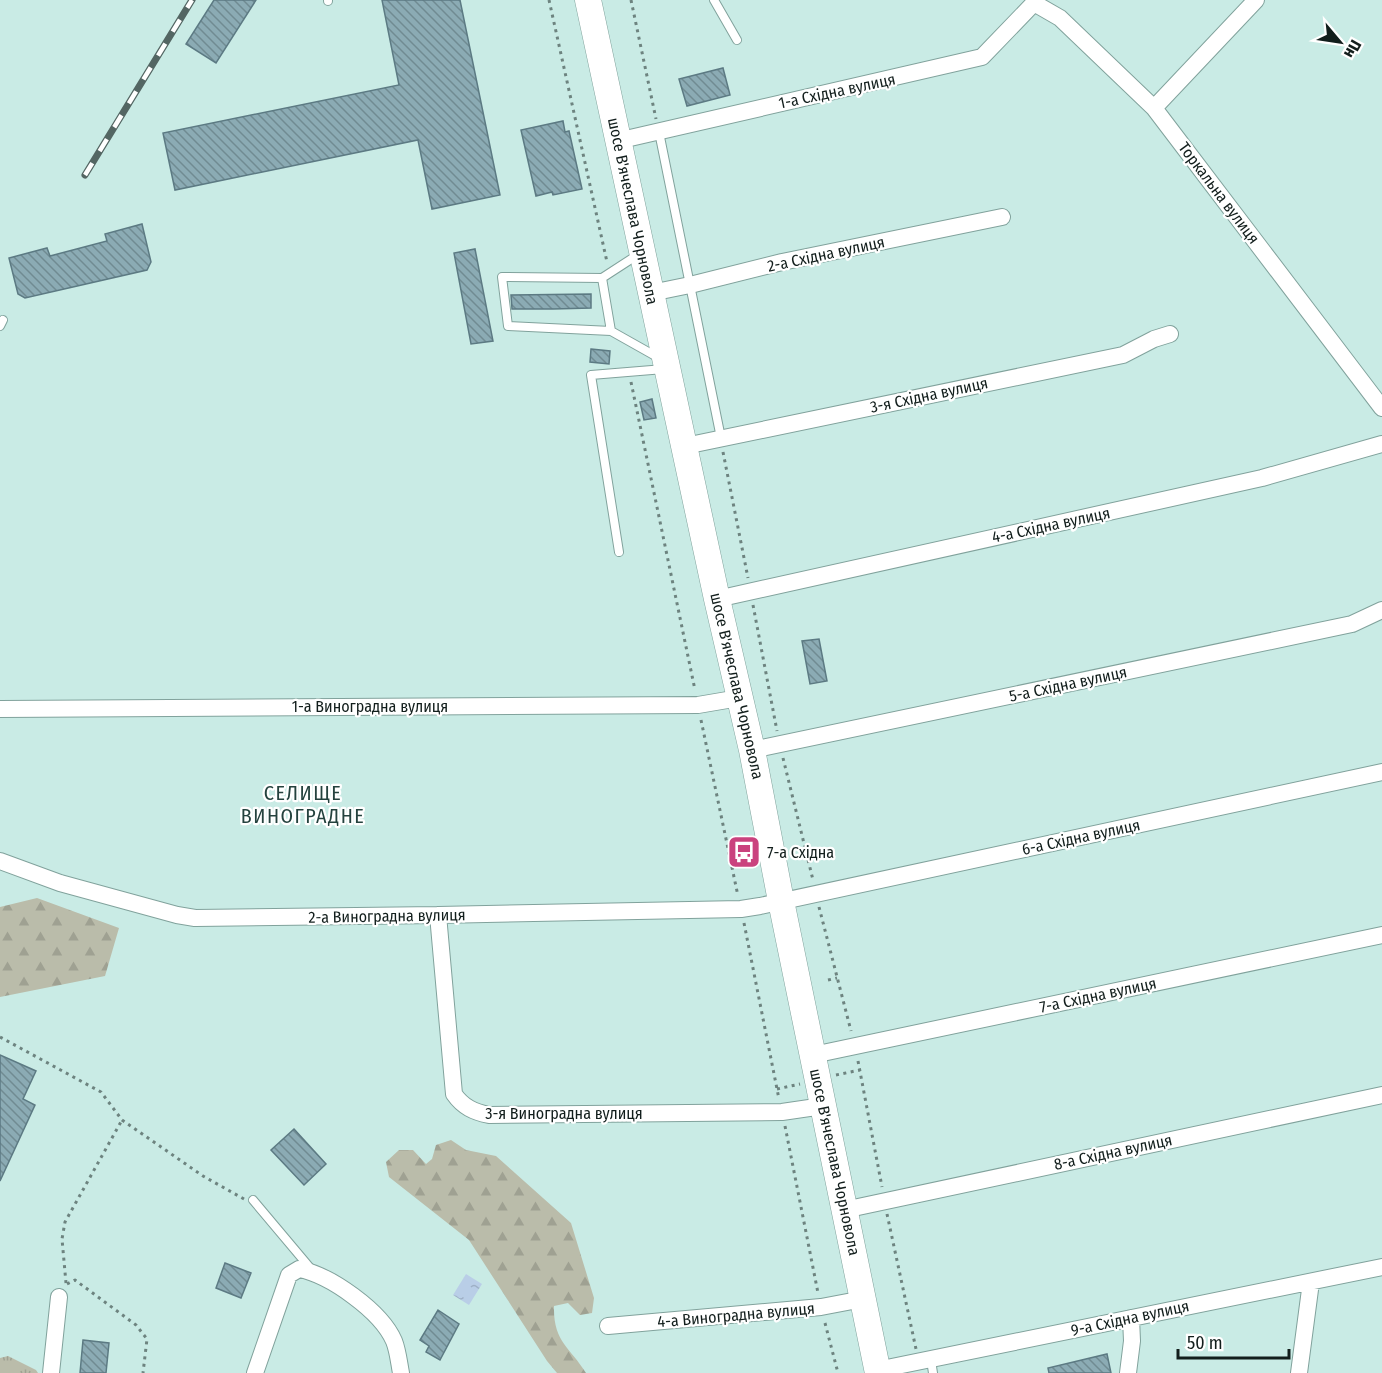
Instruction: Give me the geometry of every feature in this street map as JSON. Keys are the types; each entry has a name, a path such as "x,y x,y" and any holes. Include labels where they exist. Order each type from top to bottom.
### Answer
{"main road":[{"name":"шосе В'ячеслава Чорновола","path":"588,0 717,599 752,750 878,1372"}],"street":[{"path":"1154,108 1256,0"},
{"name":"1-а Східна вулиця","path":"617,141 982,57 1034,2"},
{"name":"Торкальна вулиця","path":"1034,2 1060,18 1154,108 1382,408"},
{"name":"2-а Східна вулиця","path":"651,293 782,262 1002,217"},
{"name":"3-я Східна вулиця","path":"685,446 1124,355 1154,339 1170,334"},
{"name":"4-а Східна вулиця","path":"717,599 1262,478 1382,444"},
{"name":"5-а Східна вулиця","path":"752,750 1352,624 1382,610"},
{"name":"1-а Виноградна вулиця","path":"0,709 698,705 740,698"},
{"name":"6-а Східна вулиця","path":"781,901 1382,772"},
{"name":"2-а Виноградна вулиця","path":"0,861 60,883 195,918 741,909 781,901"},
{"name":"3-я Виноградна вулиця","path":"438,915 454,1094 466,1106 477,1112 489,1115 782,1112 823,1106"},
{"name":"7-а Східна вулиця","path":"813,1055 1382,935"},
{"name":"8-а Східна вулиця","path":"844,1210 1382,1095"},
{"name":"9-а Східна вулиця","path":"878,1372 927,1365 1131,1318 1382,1267"},
{"path":"255,1373 289,1275 299,1269 313,1272 357,1300 385,1325 394,1341 401,1373"},
{"path":"1299,1373 1311,1282"},
{"path":"51,1373 62,1291"},
{"name":"4-а Виноградна вулиця","path":"608,1326 821,1307 863,1299"},
{"path":"1128,1373 1132,1341 1131,1318"}],"lane":[{"path":"714,0 737,40"},
{"path":"659,132 721,438"},
{"path":"642,253 605,276 502,277 508,326 611,331 667,365"},
{"path":"605,276 611,331"},
{"path":"619,552 591,375 629,372 667,365"},
{"path":"255,1203 313,1272"}],"path":[{"path":"549,0 606,258 605,276"},
{"path":"631,0 659,132"},
{"path":"629,372 821,1307 838,1373"},
{"path":"721,438 750,592"},
{"path":"729,855 744,852"},
{"path":"828,980 837,978"},
{"path":"0,1037 101,1092 122,1120 203,1176 255,1203"},
{"path":"832,1076 860,1070"},
{"path":"777,1089 802,1084"},
{"path":"62,1291 62,1239 65,1222 122,1120"},
{"path":"884,1201 927,1365"},
{"path":"62,1291 75,1280 136,1325 147,1339 143,1373"}],"green space":[{"path":"37,898 119,928 105,976 0,997 0,907"},
{"path":"451,1140 466,1150 496,1156 571,1223 594,1298 592,1313 580,1315 568,1303 554,1306 554,1318 559,1336 586,1373 557,1373 469,1240 389,1177 386,1162 399,1150 413,1150 426,1164 432,1159 436,1145"},
{"path":"8,1356 38,1373 0,1373 0,1358"}],"water":[{"path":"466,1274 482,1284 469,1305 453,1295"}],"building":[{"path":"214,0 256,0 216,63 186,44"},
{"path":"382,0 460,0 500,195 432,209 418,140 175,190 163,133 399,85"},
{"path":"723,68 730,95 687,106 679,79"},
{"path":"563,121 565,132 569,131 582,189 536,196 521,130"},
{"path":"142,224 151,262 147,270 25,298 18,294 9,258 47,248 50,256 107,241 105,234"},
{"path":"475,249 493,341 471,344 454,253"},
{"path":"591,294 591,308 512,309 511,295"},
{"path":"591,349 610,351 609,364 590,362"},
{"path":"652,399 656,418 644,420 640,402"},
{"path":"819,639 827,681 810,684 802,641"},
{"path":"0,1055 36,1071 23,1099 35,1105 0,1181"},
{"path":"294,1129 326,1164 304,1185 271,1150"},
{"path":"225,1263 251,1273 241,1298 216,1288"},
{"path":"438,1310 459,1324 440,1360 426,1352 429,1346 420,1340"},
{"path":"83,1340 109,1343 106,1373 80,1373"},
{"path":"1107,1354 1111,1373 1049,1373 1048,1368"}],"railway":[{"path":"85,175 192,0"}],"place":[{"name":"7-а Східна","path":"744,852"}],"district":[{"name":"СЕЛИЩЕ ВИНОГРАДНЕ","path":"303,804"}]}
